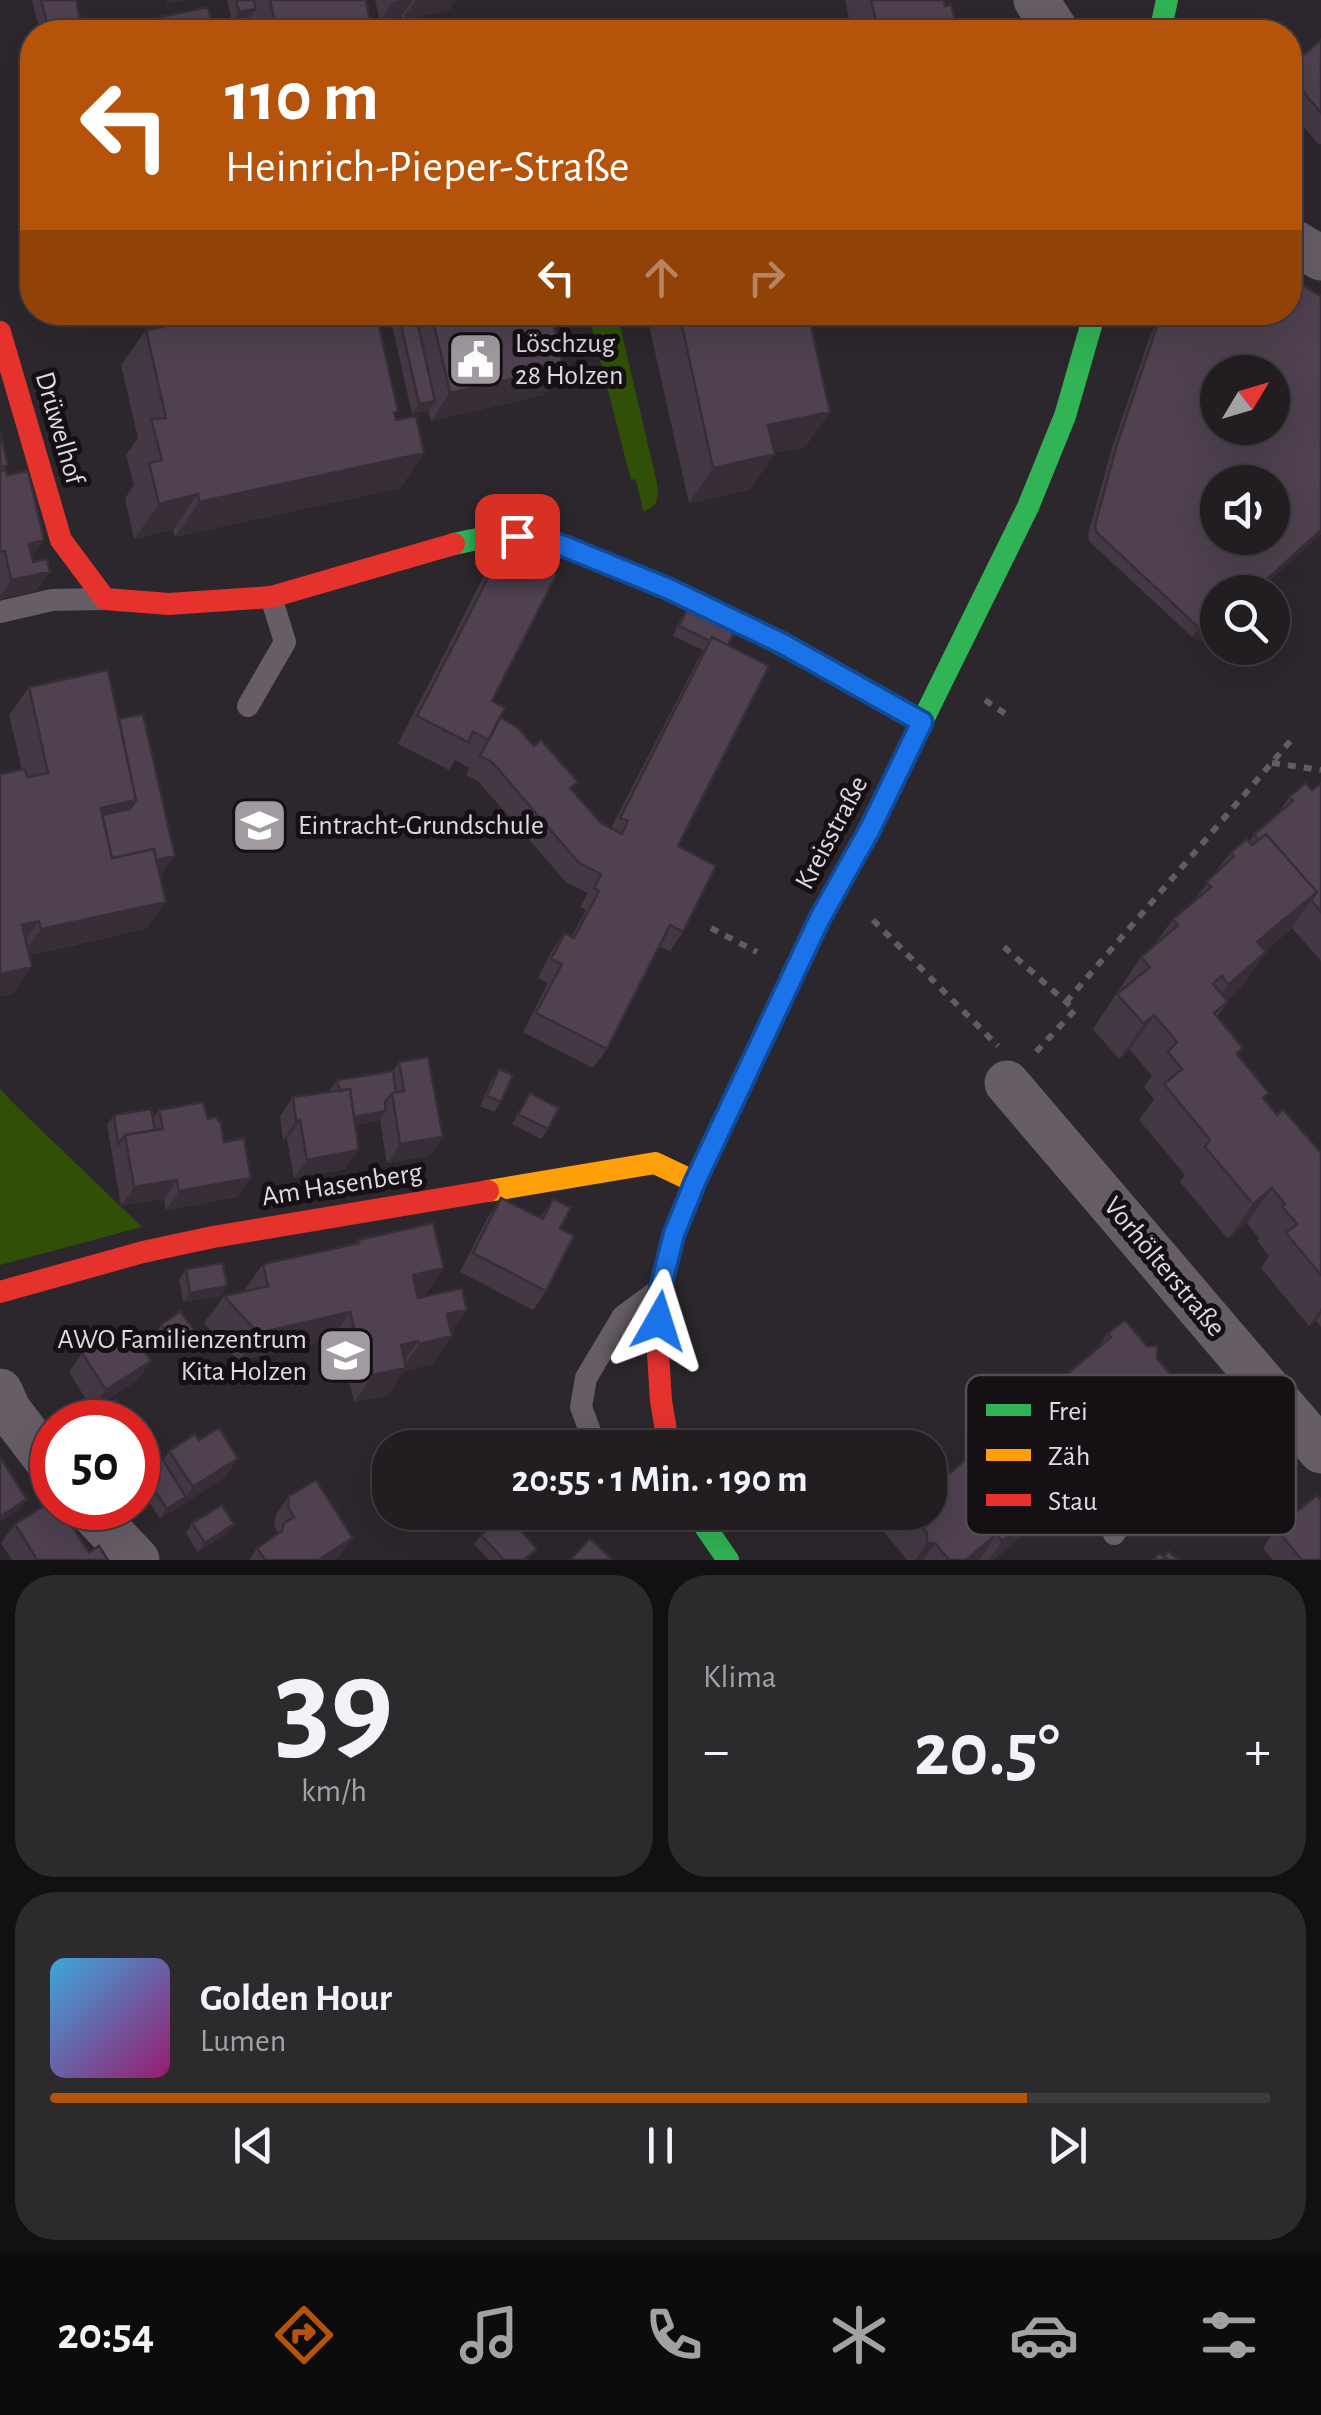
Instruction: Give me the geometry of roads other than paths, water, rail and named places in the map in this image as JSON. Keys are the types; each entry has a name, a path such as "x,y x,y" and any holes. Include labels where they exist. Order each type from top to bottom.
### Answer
{"street":[{"name":"Kreisstraße","path":"666,1430 658,1353 660,1290 674,1234 820,918 870,829 997,572 1048,460 1091,325"},
{"name":"Drüwelhof","path":"0,332 61,540 105,599"},
{"path":"105,599 168,604 271,597 480,537 517,536 561,545 669,589 783,644 922,722"},
{"name":"Vorhölterstraße","path":"1014,1076 1256,1375"},
{"name":"Am Hasenberg","path":"0,1292 213,1236 655,1163 695,1182"},
{"path":"0,1391 30,1438"},
{"name":"Vorhölterstraße","path":"1296,1422 1321,1452"},
{"path":"109,1530 138,1560"},
{"path":"707,1530 728,1560"}],"lane":[{"path":"248,706 285,642 271,597"},
{"path":"0,612 52,600 105,599"},
{"path":"589,1430 581,1407 586,1378 623,1316 660,1290"},
{"path":"1239,1375 1248,1365"}],"place":[{"name":"Löschzug 28 Holzen","path":"476,360"},
{"name":"Eintracht-Grundschule","path":"259,826"},
{"name":"AWO Familienzentrum Kita Holzen","path":"346,1356"}]}
